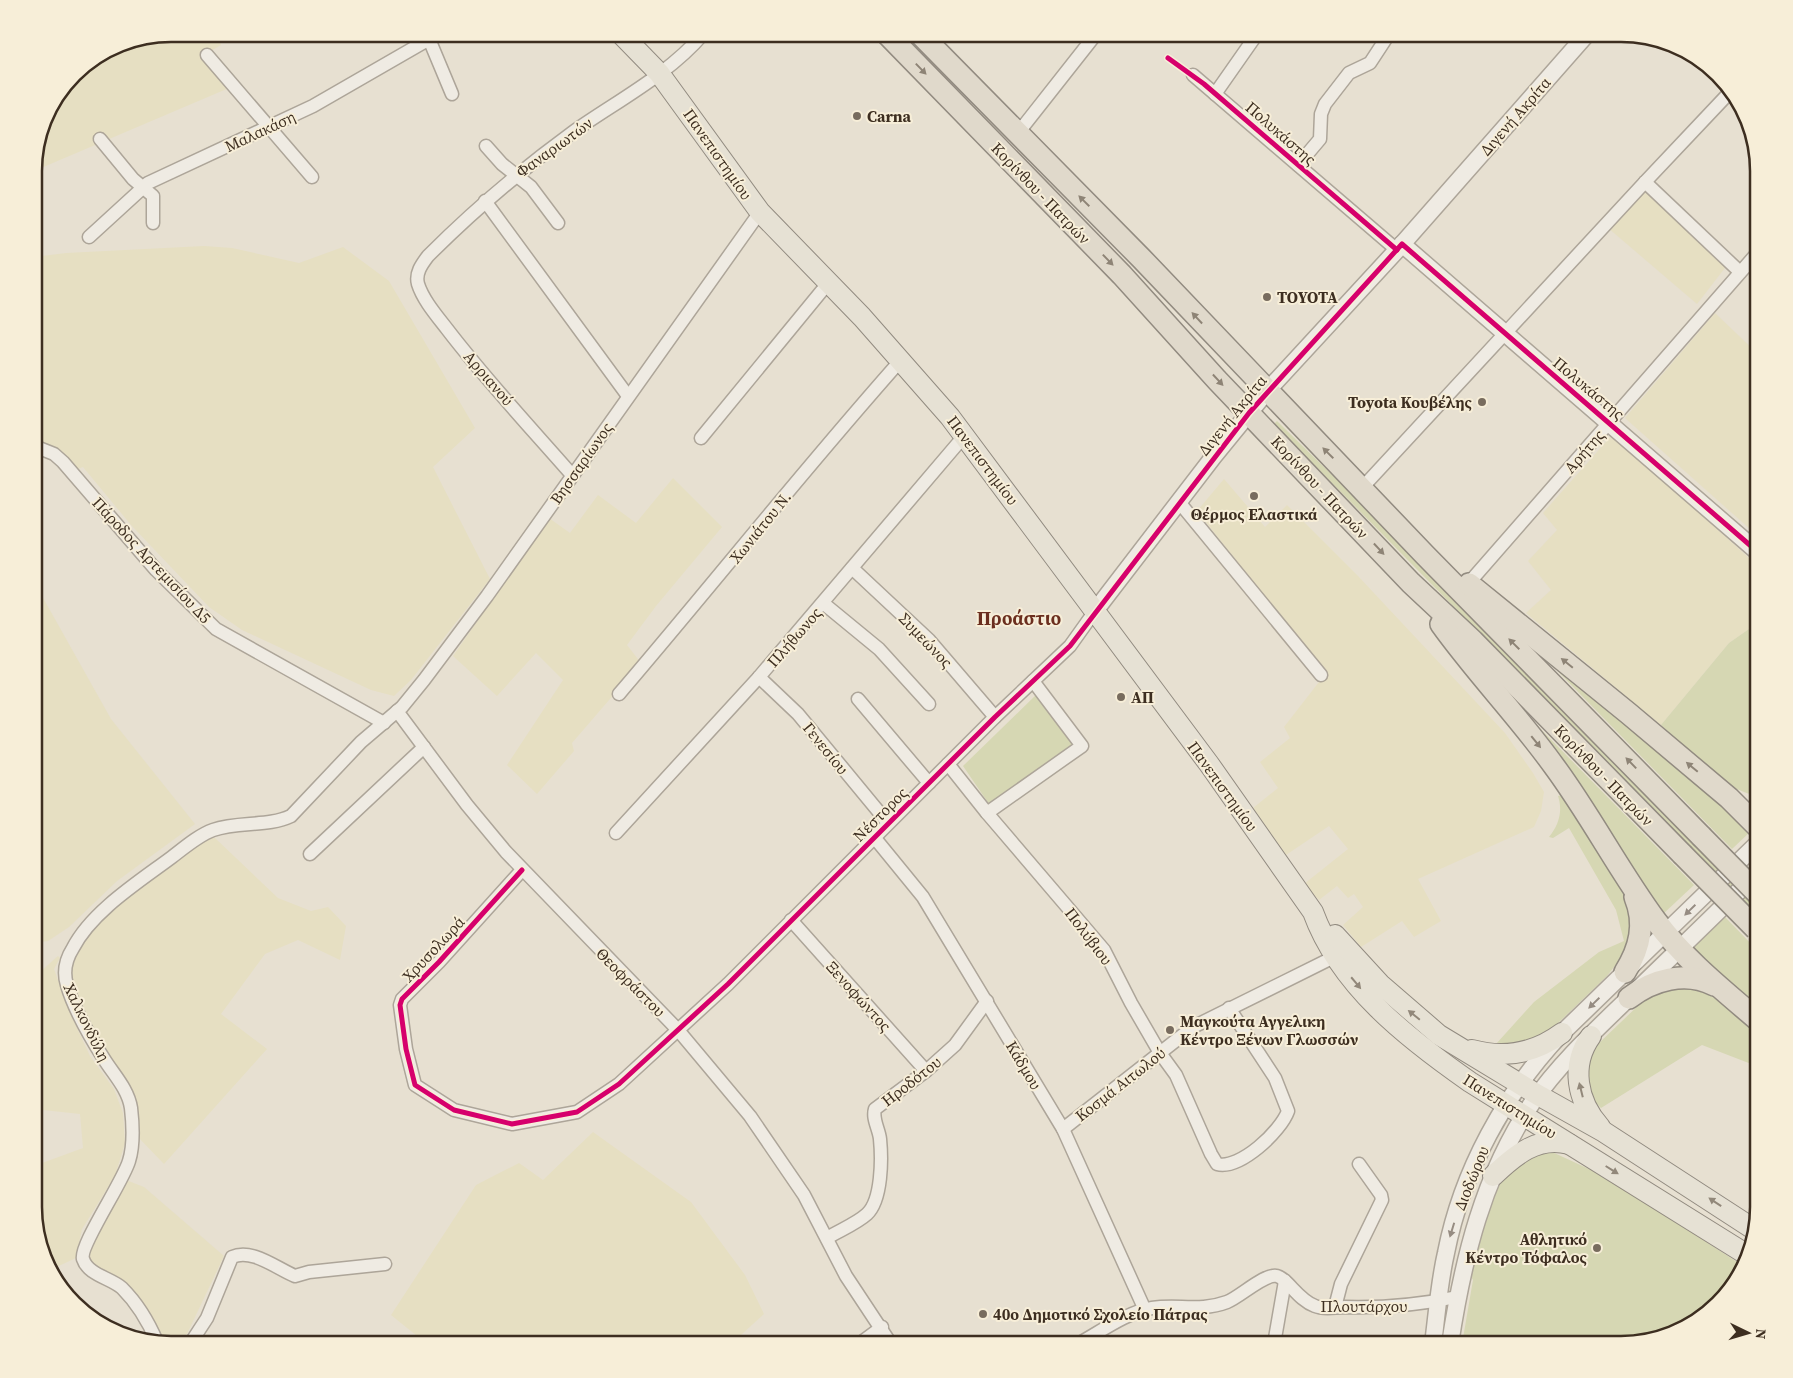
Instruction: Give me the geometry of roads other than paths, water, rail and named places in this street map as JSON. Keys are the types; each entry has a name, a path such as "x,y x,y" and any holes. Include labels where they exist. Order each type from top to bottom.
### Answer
{"highway":[{"name":"Κορίνθου - Πατρών","path":"895,42 1122,276 1411,583 1473,641 1750,924"},
{"name":"Κορίνθου - Πατρών","path":"928,42 1134,252 1425,555 1750,885"},
{"path":"1425,555 1468,584 1575,669 1729,798 1750,819"},
{"path":"1411,583 1462,654 1553,764 1630,885 1673,941 1723,990 1750,1013"},
{"path":"1729,798 1750,804"},
{"path":"1625,972 1637,950 1641,932 1639,909 1630,885"},
{"path":"1629,998 1647,986 1673,979 1705,981 1723,990"}],"main road":[{"name":"Πανεπιστημίου","path":"629,43 660,74 760,212 829,282 901,360 965,436 1208,764 1313,912 1320,931 1336,956 1366,995 1398,1028 1434,1058 1505,1105 1571,1144 1742,1252"},
{"name":"Πανεπιστημίου","path":"1313,912 1324,921 1358,961 1393,997 1453,1044 1604,1132 1749,1226"},
{"path":"1453,1044 1487,1053 1509,1054 1534,1049 1562,1033"},
{"path":"1590,1036 1580,1058 1579,1081 1584,1104 1604,1132"},
{"path":"1493,1176 1516,1155 1534,1145 1557,1142 1571,1144"}],"street":[{"path":"1018,133 1089,42"},
{"path":"1215,94 1251,42"},
{"path":"1298,165 1320,138 1322,112 1330,96 1349,72 1370,63 1384,42"},
{"name":"Διγενή Ακρίτα","path":"1095,611 1249,412 1581,42"},
{"name":"Μαλακάση","path":"89,236 142,187 158,177 340,92 422,43"},
{"path":"435,43 452,94"},
{"name":"Φαναριωτών","path":"418,274 422,263 428,256 485,200 516,174 581,126 660,74 695,43"},
{"path":"208,55 312,177"},
{"name":"Πολυκάστης","path":"1193,75 1298,165 1610,422 1750,545"},
{"path":"1362,488 1726,96"},
{"path":"100,139 142,187 153,196 153,223"},
{"path":"486,146 502,164 531,187 558,223"},
{"path":"1645,182 1740,272"},
{"path":"485,200 628,396"},
{"name":"Βησσαρίωνος","path":"397,711 424,680 487,596 760,212"},
{"name":"Αρήτης","path":"1468,584 1750,260"},
{"name":"Αρριανού","path":"418,274 418,285 449,332 572,475"},
{"path":"701,438 829,282"},
{"name":"Χωνιάτου Ν.","path":"619,694 722,574 838,430 901,360"},
{"name":"Πλήθωνος","path":"616,833 759,677 965,436"},
{"name":"Πάροδος Αρτεμισίου Δ5","path":"43,450 54,454 63,462 156,570 216,629 384,723"},
{"path":"1179,502 1321,674"},
{"name":"Συμεώνος","path":"852,568 929,640 995,717"},
{"path":"823,603 879,649 929,704"},
{"name":"Νέστορος","path":"678,1030 728,984 874,836 1070,646 1095,611"},
{"name":"Γενεσίου","path":"759,677 798,714 888,823"},
{"path":"987,813 1082,746 1033,681"},
{"path":"858,699 929,783"},
{"name":"Χαλκονδύλη","path":"153,1334 149,1325 121,1287 92,1270 82,1256 86,1242 112,1198 129,1162 132,1120 126,1091 98,1050 71,995 66,978 67,963 73,947 87,929 141,880 210,831 242,823 277,821 291,816 352,750 397,711"},
{"name":"Θεοφράστου","path":"397,711 467,805 522,870 678,1030 731,1092 804,1195 846,1276 887,1336"},
{"path":"310,854 424,747"},
{"name":"Πολύβιου","path":"948,764 987,813 1104,950 1160,1053 1176,1075 1211,1154 1217,1164 1224,1166 1238,1162 1281,1125 1288,1111 1275,1078 1229,1008"},
{"name":"Κάδμου","path":"874,836 923,897 1063,1129 1145,1310"},
{"path":"1451,1336 1457,1296 1473,1228 1493,1176 1524,1116 1538,1095 1590,1036 1629,998 1673,941 1750,852"},
{"name":"Χρυσολωρά","path":"522,870 402,1000 403,1029 415,1085 454,1110 512,1124 577,1112 619,1084 678,1030"},
{"path":"1673,941 1750,878"},
{"name":"Ξενοφώντος","path":"791,920 926,1071"},
{"name":"Διοδώρου","path":"1435,1336 1446,1252 1459,1208 1479,1156 1505,1105 1538,1058 1562,1033 1625,972 1673,941"},
{"name":"Κοσμά Αιτωλού","path":"1063,1129 1193,1027 1336,956"},
{"name":"Ηροδότου","path":"827,1238 866,1215 874,1204 881,1160 880,1136 873,1116 875,1109 926,1071 956,1045 987,1001"},
{"path":"1335,1307 1341,1284 1382,1200 1381,1195 1359,1164"},
{"path":"195,1336 207,1318 232,1258 240,1254 249,1254 295,1276 309,1272 384,1264"},
{"path":"1094,1336 1145,1310 1212,1306 1234,1298 1269,1277 1276,1276 1285,1281 1275,1336"},
{"name":"Πλουτάρχου","path":"1285,1281 1307,1303 1320,1308 1398,1307 1457,1296"},
{"path":"870,1336 882,1327"}],"place":[{"name":"Carna","path":"857,116"},
{"name":"TOYOTA","path":"1267,297"},
{"name":"Toyota Κουβέλης","path":"1482,402"},
{"name":"Θέρμος Ελαστικά","path":"1254,496"},
{"name":"ΑΠ","path":"1121,697"},
{"name":"Μαγκούτα Αγγελικη Κέντρο Ξένων Γλωσσών","path":"1170,1030"},
{"name":"Αθλητικό Κέντρο Τόφαλος","path":"1597,1248"},
{"name":"40ο Δημοτικό Σχολείο Πάτρας","path":"983,1314"}],"district":[{"name":"Προάστιο","path":"1019,618"}]}
